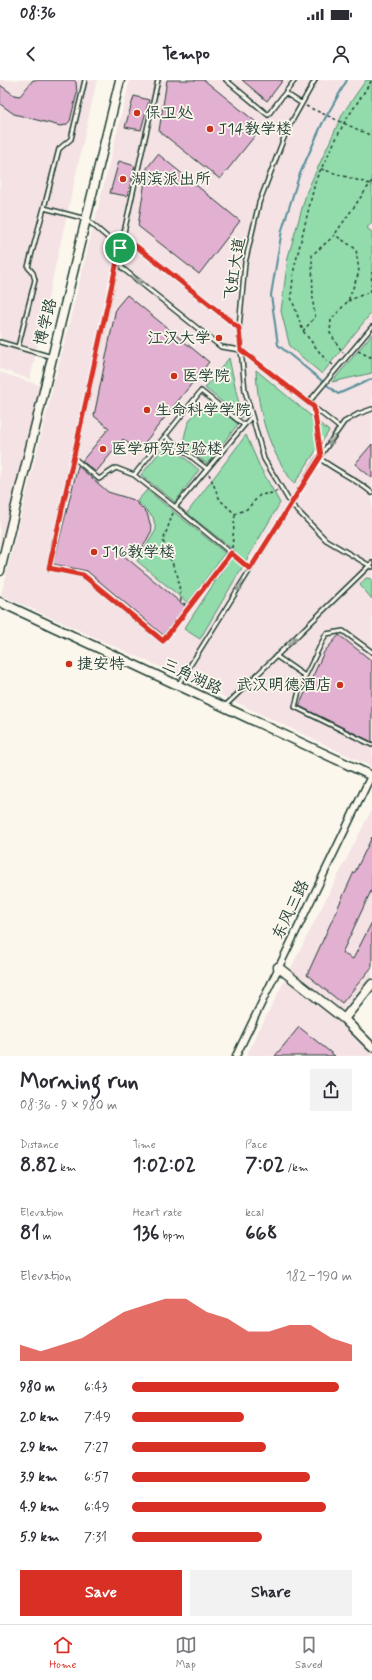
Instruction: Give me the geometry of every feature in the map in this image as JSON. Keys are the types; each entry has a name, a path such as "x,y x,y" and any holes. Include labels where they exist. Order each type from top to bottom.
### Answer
{"street":[{"name":"博学路","path":"0,571 120,80"},
{"name":"三角湖路","path":"0,602 372,776"},
{"name":"东风三路","path":"236,1056 372,776"},
{"path":"278,968 344,1019 372,1047"},
{"path":"344,1019 372,984"}],"lane":[{"path":"18,348 35,280 33,273 28,267 59,149 71,139 85,80"},
{"path":"74,458 99,479 116,468 134,475 231,553 163,641 83,575 49,568 158,80"},
{"path":"226,80 268,114 295,80"},
{"name":"飞虹大道","path":"315,80 287,130 259,203 245,263 239,328 244,392 264,459 291,504 326,540 371,566"},
{"path":"285,93 301,103"},
{"path":"44,208 86,219 120,248 122,268 221,346 241,350 340,428"},
{"path":"120,248 136,246 239,328"},
{"path":"308,403 372,327"},
{"path":"0,342 52,357"},
{"path":"134,475 201,391 244,425"},
{"path":"178,685 320,457 344,422 358,414 372,409"},
{"path":"175,507 252,416"},
{"path":"165,436 207,469"},
{"path":"320,457 331,467 363,485 372,493"},
{"path":"224,707 371,566"},
{"path":"372,652 343,631 326,634 300,687 295,708 372,745"},
{"path":"276,656 305,676"}],"path":[{"path":"337,368 325,359 303,331 291,296 296,262 316,179 344,123 372,80"},
{"path":"301,103 372,136"},
{"path":"321,169 371,185"},
{"path":"303,331 315,318 312,302 312,255 335,235 371,185 372,181"},
{"path":"335,235 356,249 359,272 348,301 331,320 330,333 346,357"},
{"path":"348,301 371,290 372,272"},
{"path":"354,348 361,354 370,357 372,356"},
{"path":"314,407 320,457"},
{"path":"207,469 220,500 235,514"},
{"path":"235,514 247,509 260,495 273,493 281,488"},
{"path":"175,507 163,541 178,577 181,601 189,608"},
{"path":"235,514 231,553 250,569"}],"shaded area":[{"path":"0,80 97,80 30,379 0,369"},
{"name":"江汉大学","path":"130,80 372,80 372,767 189,680 1,595"},
{"path":"0,372 45,387 0,571"},
{"path":"372,809 372,982 344,1019 372,1047 372,1056 246,1056"}],"green space":[{"path":"366,80 372,80 372,222 367,228 372,232 372,312 322,374 290,347 281,311 288,257 307,191 343,113"},
{"path":"372,334 372,373 332,382"},
{"path":"229,358 242,418 205,388"},
{"path":"256,370 329,431 294,484 277,457 266,430 259,401"},
{"path":"214,405 238,424 207,464 183,445 188,424 194,415 199,411"},
{"path":"246,435 260,467 280,503 200,639 184,629 235,551 187,513"},
{"path":"167,443 199,470 175,502 141,475"},
{"path":"147,490 225,553 188,603 137,561 156,530 153,517 137,501"},
{"path":"366,578 372,579 372,599 360,585"}],"building":[{"path":"33,80 74,80 76,82 77,93 70,121 66,125 60,126 14,114 0,104 0,85 14,95 20,96"},
{"name":"J14教学楼","path":"167,80 204,80 262,127 220,179 159,131"},
{"path":"242,80 283,80 267,101"},
{"name":"保卫处","path":"134,96 149,100 141,130 125,127"},
{"path":"158,154 240,221 199,274 138,226 147,168"},
{"name":"湖滨派出所","path":"119,161 135,166 127,196 110,193"},
{"path":"127,295 209,362 138,451 123,439 96,472 82,461 109,428 94,416 116,308"},
{"path":"372,444 372,478 355,464"},
{"name":"J16教学楼","path":"78,466 108,492 134,500 147,513 152,530 142,549 123,555 186,607 163,635 87,571 53,564"},
{"name":"武汉明德酒店","path":"339,635 372,661 372,742 299,706 324,652"},
{"path":"372,837 372,889 342,953 353,959 372,922 372,967 342,1003 307,975 354,872"},
{"path":"299,1027 335,1056 275,1056"}],"waterway":[{"path":"347,80 322,124 299,176 282,230 271,295 278,345 338,394 372,379"}],"place":[{"name":"保卫处","path":"137,113"},
{"name":"J14教学楼","path":"210,129"},
{"name":"湖滨派出所","path":"123,179"},
{"name":"江汉大学","path":"219,338"},
{"name":"医学院","path":"174,376"},
{"name":"生命科学学院","path":"147,410"},
{"name":"医学研究实验楼","path":"103,449"},
{"name":"J16教学楼","path":"94,552"},
{"name":"捷安特","path":"69,664"},
{"name":"武汉明德酒店","path":"340,685"}],"route":[{"path":"136,246 239,328 241,350 314,407 321,456 250,569 231,553 163,641 83,575 49,568 120,248 136,246"}]}
